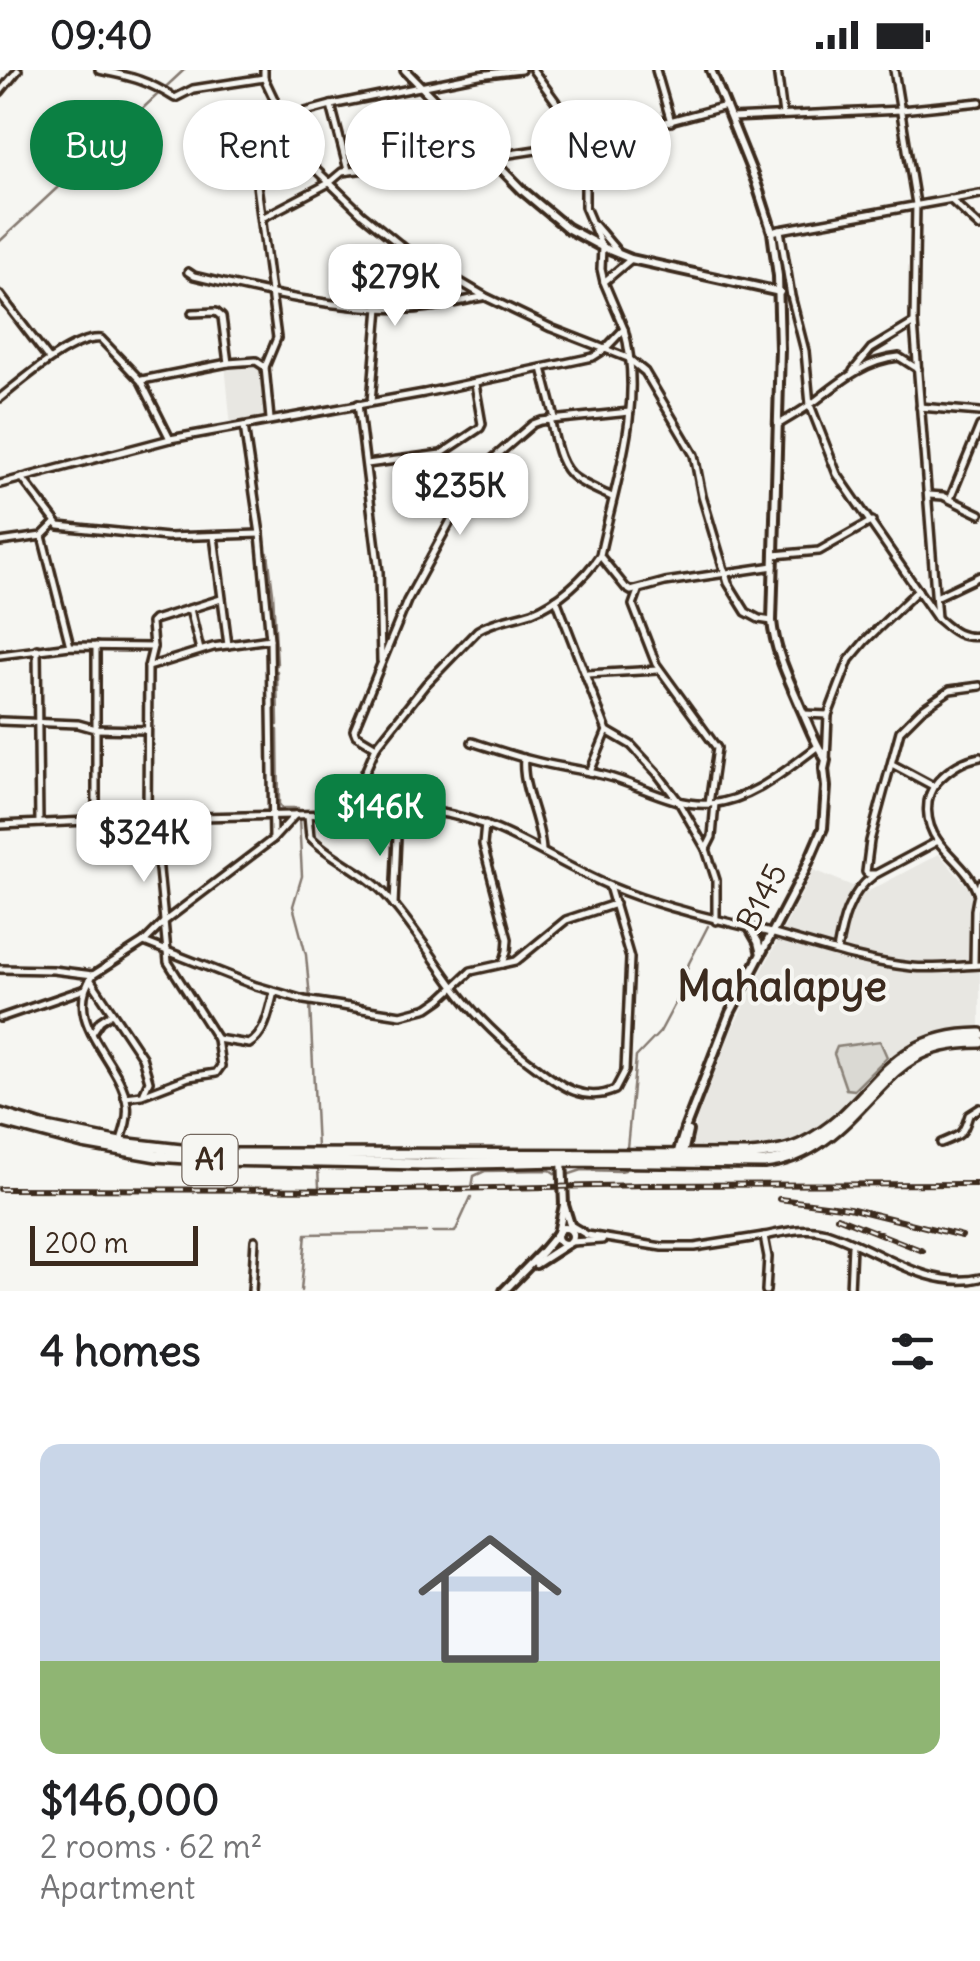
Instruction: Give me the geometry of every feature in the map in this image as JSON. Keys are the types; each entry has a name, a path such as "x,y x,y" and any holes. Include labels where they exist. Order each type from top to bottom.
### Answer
{"highway":[{"name":"A1","path":"679,1158 791,1149 820,1134 892,1063 911,1051 939,1039 980,1034"},
{"name":"A1","path":"0,1118 120,1143 216,1154 679,1158 764,1163 794,1156 824,1140 914,1056 940,1047 980,1042"},
{"name":"A1","path":"0,1118 82,1143 157,1156 214,1160 424,1164 562,1157"}],"main road":[{"path":"404,70 433,100"},
{"path":"712,70 776,231 780,292 772,622 776,646 826,760"},
{"path":"511,178 567,228 620,255 780,292"},
{"name":"B145","path":"679,1158 730,1013 808,863 822,828 826,760"},
{"path":"750,928 761,955"},
{"path":"562,1157 564,1205 558,1240 571,1240"},
{"path":"564,1205 571,1240"},
{"path":"512,1284 565,1228 570,1229 571,1240"},
{"path":"504,1291 571,1240"}],"street":[{"path":"0,92 18,70"},
{"path":"99,70 144,81 174,98 264,74 275,100"},
{"path":"325,107 522,70"},
{"path":"533,70 555,100"},
{"path":"656,70 665,100"},
{"path":"777,70 783,115"},
{"path":"894,70 916,204 914,323 937,618"},
{"path":"731,118 980,102"},
{"path":"331,105 345,159"},
{"path":"671,122 726,106"},
{"path":"262,218 345,171"},
{"path":"325,179 410,252 486,297 628,358 650,378 694,455 725,574 746,612 772,622"},
{"path":"258,190 277,338 265,367 270,419"},
{"path":"358,813 363,776 376,748 426,684 478,630 533,612 556,599 600,556 632,412 628,342 604,282 602,247 585,207 585,190"},
{"path":"980,194 776,231 804,351 810,405 838,474 937,618 955,634 980,636"},
{"path":"950,198 980,227"},
{"path":"593,223 620,255"},
{"path":"371,402 378,307 410,252"},
{"path":"604,282 631,259"},
{"path":"188,272 273,295 378,307 416,308 486,297"},
{"path":"0,294 49,359"},
{"path":"192,312 216,312 222,316 228,363"},
{"path":"778,424 851,373 871,350 914,323"},
{"path":"0,483 170,439 593,357 624,330"},
{"path":"0,398 49,359 96,338 103,340 141,380 170,439"},
{"path":"851,373 899,357 918,370"},
{"path":"141,380 228,363 256,361 265,367"},
{"path":"542,368 568,471 612,497"},
{"path":"367,464 441,454 480,428 475,382"},
{"path":"358,404 379,572 381,664"},
{"path":"920,406 980,412"},
{"path":"376,748 354,730 418,577 481,468 533,424 552,418 632,412"},
{"path":"244,426 270,639 273,839"},
{"path":"950,500 980,426"},
{"path":"22,477 55,523 64,527 167,537 260,534"},
{"path":"929,496 943,496 980,514"},
{"path":"774,555 819,552 872,521"},
{"path":"0,542 42,536 55,523"},
{"path":"42,536 70,646"},
{"path":"214,536 228,645"},
{"path":"600,556 626,588 638,590 666,582 774,566"},
{"path":"936,597 980,576"},
{"path":"638,590 633,605 659,670 718,748 712,836 706,848"},
{"path":"826,760 828,715 853,654 918,590"},
{"path":"126,1098 189,1077 216,1073 222,1061 217,1039 168,962 150,818 148,730 148,666 154,620 221,599"},
{"path":"556,599 607,731 631,745 679,802 706,848 716,880 716,921"},
{"path":"190,609 200,650"},
{"path":"148,666 200,650 270,639"},
{"path":"0,655 70,646 152,647"},
{"path":"96,646 96,820"},
{"path":"37,649 39,823"},
{"path":"587,674 659,670"},
{"path":"876,874 866,872 867,858 900,731 950,690 980,686"},
{"path":"804,714 828,715"},
{"path":"0,721 148,730"},
{"path":"590,772 607,731"},
{"path":"472,742 642,787 679,802 712,803 763,786 818,747"},
{"path":"977,892 967,872 938,841 927,811 933,786 958,764 980,757"},
{"path":"524,758 524,776 540,827 542,851"},
{"path":"891,764 933,786"},
{"path":"0,825 436,812 473,819 610,886 716,921 908,966 940,968 977,965 980,884"},
{"path":"394,906 398,813"},
{"path":"308,814 308,830 314,842 378,887 479,1018 511,1049 555,1082 572,1092 588,1095 615,1090 625,1072 628,949 610,886"},
{"path":"120,1143 127,1118 126,1098 83,1010 85,989 92,977 144,942 273,839 296,815"},
{"path":"485,824 484,845 508,939 503,964"},
{"path":"837,951 849,905 862,885 938,841"},
{"path":"144,942 256,986 304,1000 402,1014 428,1008 471,970 525,956 566,920 615,904"},
{"path":"0,969 53,970 92,977"},
{"path":"92,977 142,1056 149,1082 142,1095"},
{"path":"0,1018 85,989"},
{"path":"217,1039 253,1042 262,1031 275,991"},
{"path":"92,1033 112,1013"},
{"path":"941,1143 961,1134 969,1115 980,1108"},
{"path":"570,1224 587,1235 662,1248 812,1230 836,1236 893,1270"},
{"path":"764,1236 768,1257 766,1291"},
{"path":"252,1291 255,1240"},
{"path":"571,1240 620,1241"},
{"path":"850,1291 852,1246"},
{"path":"960,1290 980,1278"}],"shaded area":[{"path":"256,361 265,367 270,419 231,428 225,364"},
{"path":"939,854 980,901 980,1039 923,1047 854,1108 789,1153 765,1159 690,1159 697,1118 732,1029 814,870 867,892"},
{"path":"880,1041 887,1057 854,1090 846,1089 834,1054 837,1047"}],"waterway":[{"path":"0,241 184,70"},
{"path":"268,553 277,665"},
{"path":"277,671 278,725"},
{"path":"278,730 279,804 282,808 298,808"},
{"path":"299,819 302,876 293,906 306,955 310,998"},
{"path":"627,1148 636,1057 660,1032 708,926"},
{"path":"310,1004 317,1148"},
{"path":"318,1167 319,1187"},
{"path":"567,1175 582,1170 625,1168"},
{"path":"472,1187 474,1176 485,1171 550,1170 559,1176"},
{"path":"432,1232 455,1232 471,1197"},
{"path":"301,1291 306,1234 426,1232"}],"railway":[{"path":"0,1189 397,1190 980,1184"},
{"path":"779,1199 849,1208 962,1236"},
{"path":"837,1217 923,1251"}],"district":[{"name":"Mahalapye","path":"782,986"}]}
